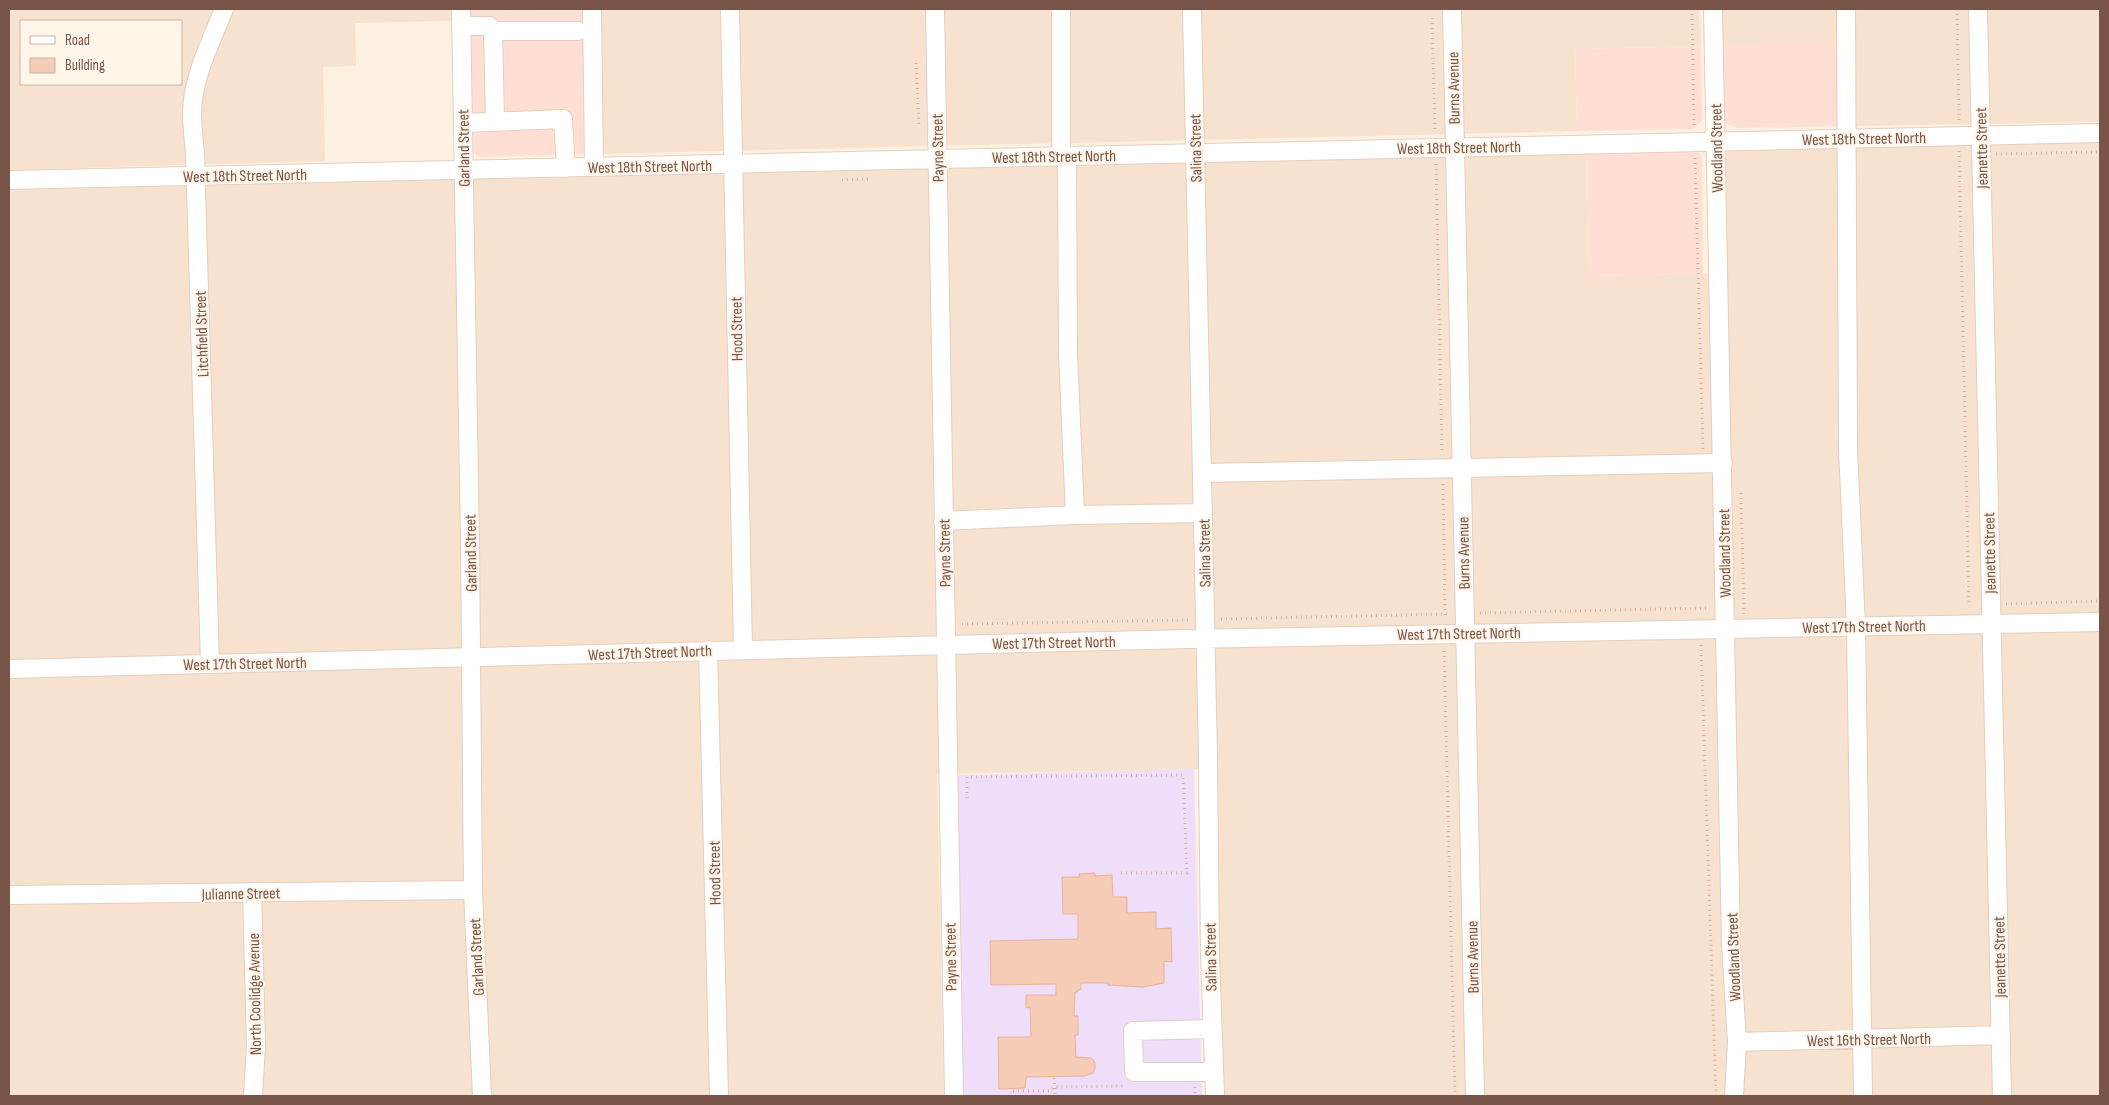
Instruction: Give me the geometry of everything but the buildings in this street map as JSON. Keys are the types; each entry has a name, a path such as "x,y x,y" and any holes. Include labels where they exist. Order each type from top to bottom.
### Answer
{"street":[{"name":"Litchfield Street","path":"210,664 196,176 192,112 195,86 202,61 224,9"},
{"path":"592,9 594,167"},
{"name":"Hood Street","path":"730,9 743,649"},
{"name":"Payne Street","path":"935,9 954,1096"},
{"path":"1062,9 1068,354 1075,515"},
{"name":"Salina Street","path":"1192,9 1206,638 1212,1030 1215,1096"},
{"name":"Burns Avenue","path":"1452,9 1475,1096"},
{"name":"Woodland Street","path":"1713,9 1731,944 1737,1042 1734,1096"},
{"path":"1846,9 1848,448 1856,627 1863,1096"},
{"name":"Jeanette Street","path":"1978,9 2002,1096"},
{"path":"461,17 489,26 493,31 495,122"},
{"name":"Garland Street","path":"461,17 473,890 482,1096"},
{"path":"493,31 578,31"},
{"path":"463,123 564,120 566,168"},
{"name":"West 18th Street North","path":"9,180 2100,133"},
{"path":"1202,473 1722,463"},
{"path":"943,521 1075,515 1203,513"},
{"name":"West 17th Street North","path":"9,669 1206,638 1445,642 1465,633 1726,630 2100,622"},
{"name":"Hood Street","path":"708,650 719,1096"},
{"name":"Julianne Street","path":"9,896 473,890"},
{"name":"North Coolidge Avenue","path":"252,892 256,1045 253,1096"},
{"path":"1212,1030 1133,1031 1134,1072 1214,1072"},
{"name":"West 16th Street North","path":"1737,1042 2000,1035"}],"path":[{"path":"1692,9 1703,463"},
{"path":"1957,9 1968,624"},
{"path":"1432,18 1456,1096"},
{"path":"1707,598 1708,608 1701,640 1716,1096"},
{"path":"1969,606 2100,601"},
{"path":"1435,651 1445,642"},
{"path":"967,807 967,777 1183,775 1187,873 1118,872"},
{"path":"1054,1078 1054,1096"},
{"path":"1013,1096 1013,1091 1050,1091 1054,1087 1124,1086"}],"shaded area":[{"path":"9,9 1700,9 1701,46 1575,49 1577,131 594,154 469,17 448,21 355,23 356,66 323,67 325,161 9,170"},
{"path":"1721,9 2100,9 2100,122 1853,126 1722,45"},
{"path":"591,14 594,154 481,157 474,154 472,148 469,17"},
{"path":"1841,42 1840,126 1736,128 1726,123 1724,116 1722,45"},
{"path":"1701,46 1702,120 1694,129 1577,131 1575,49"},
{"path":"2100,142 2100,1096 1222,1096 1216,769 937,774 944,1096 9,1096 9,190 1586,153 1588,276 1703,274 1727,273 1725,160 1727,151 1734,148"},
{"path":"1586,153 1699,153 1702,157 1703,274 1588,276"},
{"path":"1194,769 1202,1096 962,1096 958,775"}]}
